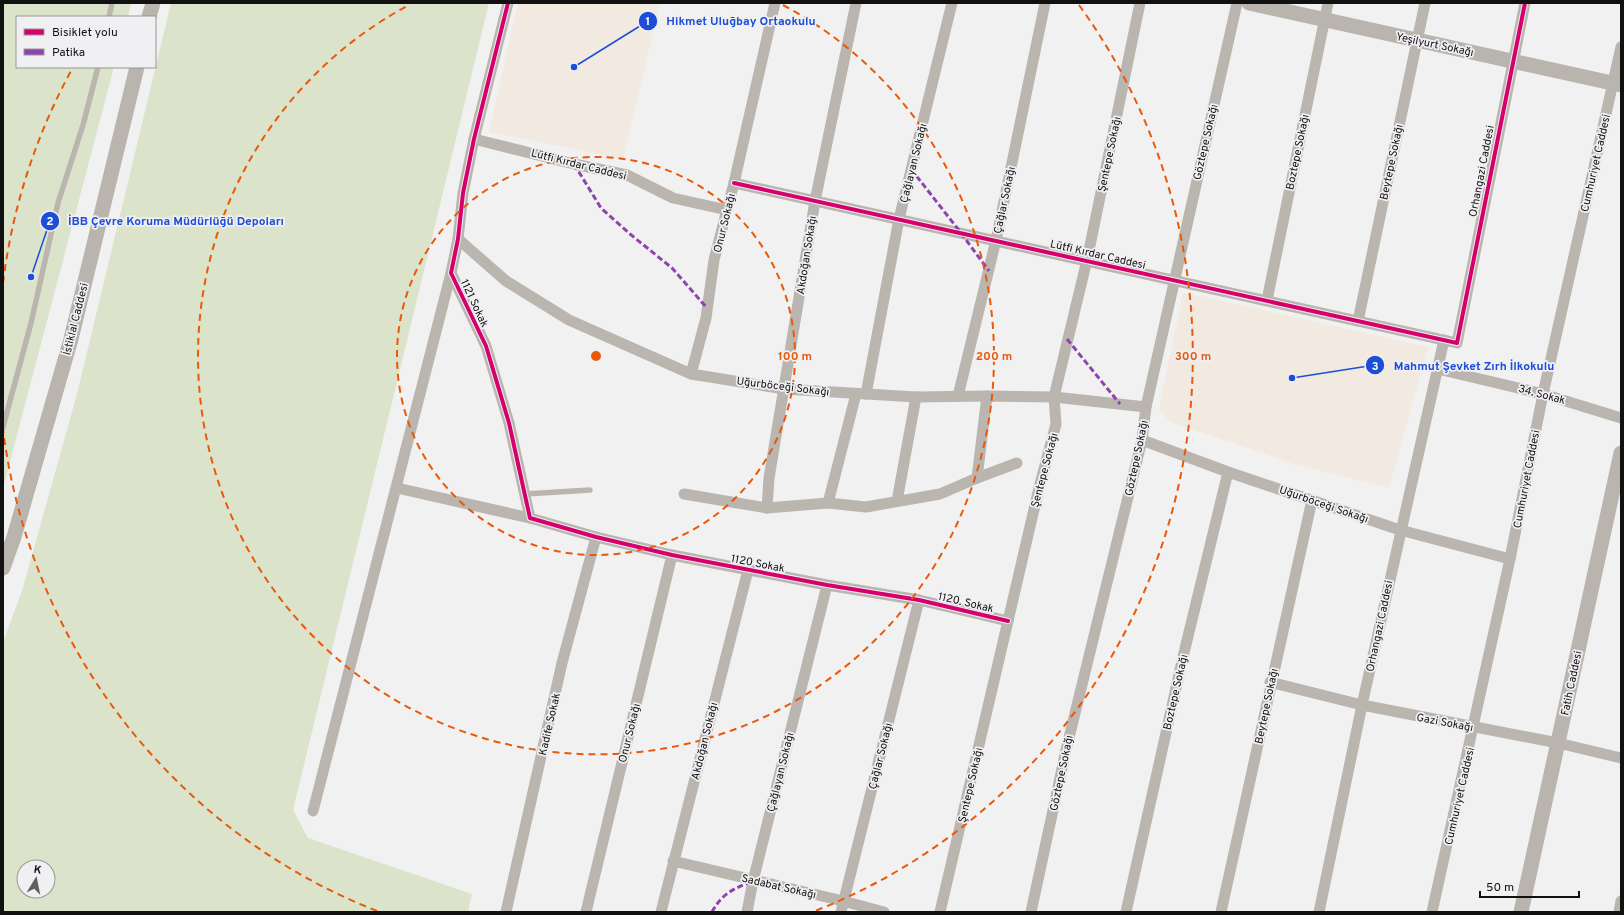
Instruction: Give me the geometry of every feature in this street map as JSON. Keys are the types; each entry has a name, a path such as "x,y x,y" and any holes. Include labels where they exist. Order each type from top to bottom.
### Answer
{"main road":[{"path":"149,16 153,3"},
{"name":"Yeşilyurt Sokağı","path":"1249,3 1617,84"},
{"name":"İstiklal Caddesi","path":"3,568 14,537 71,339 137,68"},
{"name":"Fatih Caddesi","path":"1521,912 1621,453"}],"street":[{"name":"1121 Sokak","path":"508,3 462,193 458,239 451,273 486,346 509,423 530,518"},
{"name":"Onur Sokağı","path":"691,374 706,318 714,260 734,183 775,3"},
{"name":"Akdoğan Sokağı","path":"767,508 769,478 815,201 856,3"},
{"name":"Çağlayan Sokağı","path":"828,503 861,394 899,219 952,3"},
{"name":"Çağlar Sokağı","path":"958,396 996,240 1045,3"},
{"name":"Şentepe Sokağı","path":"940,912 1039,488 1056,424 1054,397 1087,260 1140,3"},
{"name":"Göztepe Sokağı","path":"1031,912 1066,750 1142,440 1146,407 1237,3"},
{"name":"Boztepe Sokağı","path":"1267,300 1328,3"},
{"name":"Beytepe Sokağı","path":"1358,321 1425,3"},
{"name":"Orhangazi Caddesi","path":"1457,343 1512,61 1525,3"},
{"name":"Cumhuriyet Caddesi","path":"1432,912 1474,728 1543,394 1617,84 1621,47"},
{"name":"Lütfi Kırdar Caddesi","path":"474,139 574,164 627,175 673,198 727,210"},
{"name":"Lütfi Kırdar Caddesi","path":"734,183 1457,343"},
{"name":"Uğurböceği Sokağı","path":"458,239 506,281 569,320 691,374 784,389 916,397 1054,397 1146,407"},
{"path":"313,811 451,273"},
{"name":"Orhangazi Caddesi","path":"1319,912 1400,530 1444,340"},
{"name":"34. Sokak","path":"1438,369 1543,394 1621,418"},
{"path":"977,478 987,396"},
{"path":"897,501 916,397"},
{"name":"Uğurböceği Sokağı","path":"1142,440 1228,472 1400,530 1510,559"},
{"path":"684,494 767,508 828,503 866,507 940,494 1017,463"},
{"name":"Boztepe Sokağı","path":"1126,912 1182,661 1228,472"},
{"path":"397,488 530,518 596,537"},
{"name":"Beytepe Sokağı","path":"1221,912 1270,682 1312,500"},
{"name":"1120 Sokak","path":"596,537 672,555 748,570 919,600"},
{"name":"Kadife Sokak","path":"506,912 562,663 596,537"},
{"name":"Onur Sokağı","path":"586,912 672,555"},
{"name":"Akdoğan Sokağı","path":"661,912 748,570"},
{"name":"Çağlayan Sokağı","path":"747,912 753,881 828,585"},
{"name":"Çağlar Sokağı","path":"841,912 919,600"},
{"name":"1120. Sokak","path":"919,600 1008,621"},
{"name":"Gazi Sokağı","path":"1270,682 1362,705 1474,728 1558,743 1621,758"},
{"name":"Sadabat Sokağı","path":"673,861 753,881 844,901 884,912"},
{"path":"1618,912 1621,901"}],"lane":[{"path":"109,16 112,3"},
{"path":"3,428 31,323 58,203 83,125 98,68"},
{"path":"524,494 590,490"}],"shaded area":[{"path":"518,3 660,3 623,159 489,132"},
{"path":"1183,293 1428,347 1389,488 1300,466 1170,422 1159,409"}],"green space":[{"path":"3,3 131,3 128,16 16,16 16,68 114,68 3,488"},
{"path":"171,3 489,3 293,810 308,838 472,894 468,912 3,912 3,642 22,591 77,394"}],"marked path":[{"path":"574,164 601,208 672,268 707,308"},
{"path":"911,169 989,271"},
{"path":"1067,339 1120,404"},
{"path":"712,912 720,900 730,892 753,881"}],"cycle path":[{"path":"508,3 474,139 463,193 458,239 451,273 486,346 509,423 530,518 596,537 672,555 827,585 919,600 1008,621"},
{"path":"734,183 1457,343 1525,3"}],"place":[{"name":"Hikmet Uluğbay Ortaokulu","path":"574,67"},
{"name":"İBB Çevre Koruma Müdürlüğü Depoları","path":"31,277"},
{"name":"Mahmut Şevket Zırh İlkokulu","path":"1292,378"}]}
